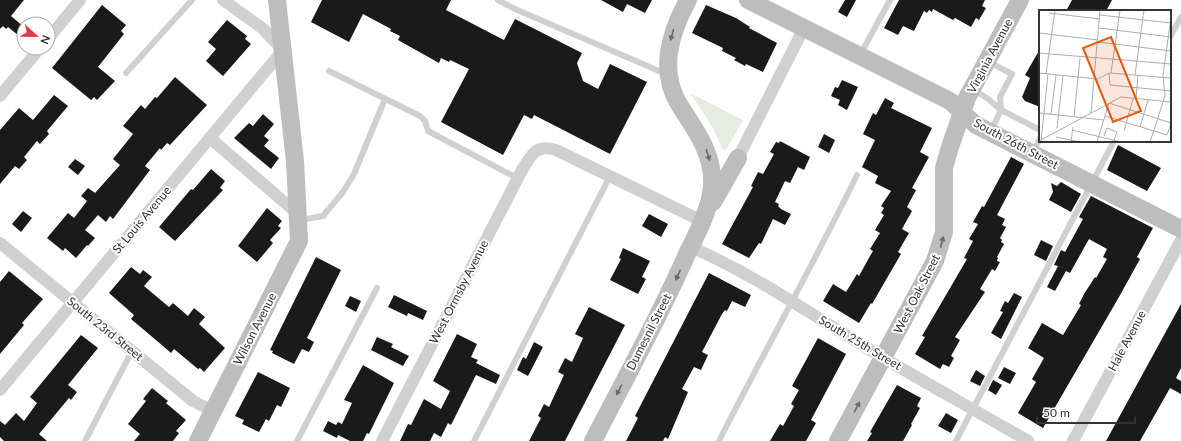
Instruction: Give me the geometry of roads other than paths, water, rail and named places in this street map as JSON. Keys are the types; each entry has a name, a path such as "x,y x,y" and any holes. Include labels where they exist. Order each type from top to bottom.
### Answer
{"main road":[{"name":"Wilson Avenue","path":"198,441 296,250 299,241 295,161 277,0"},
{"name":"Dumesnil Street","path":"688,0 671,36 667,54 669,76 677,101 702,140 711,166 712,188 702,221"},
{"name":"South 26th Street","path":"748,0 950,101 976,125 1181,229"},
{"name":"Virginia Avenue","path":"963,114 972,90 1020,0"},
{"name":"West Oak Street","path":"838,441 927,278 942,242 945,222 944,168 950,147 963,114"},
{"name":"Dumesnil Street","path":"593,441 677,277 702,221 738,158"}],"street":[{"path":"56,29 80,0"},
{"path":"223,0 262,28 283,50"},
{"name":"Dumesnil Street","path":"738,158 804,28"},
{"name":"St Louis Avenue","path":"0,390 283,50"},
{"path":"0,96 33,56"},
{"path":"210,138 298,217"},
{"name":"West Ormsby Avenue","path":"382,441 517,178 529,159 538,149 542,148 556,150 611,175"},
{"path":"611,175 702,221"},
{"name":"Hale Avenue","path":"1073,441 1181,240"},
{"name":"South 23rd Street","path":"0,243 192,401 213,411"},
{"name":"South 25th Street","path":"690,247 709,255 791,301 883,358 1028,441"}],"lane":[{"path":"126,73 192,0"},
{"path":"498,0 515,9 669,76"},
{"path":"860,56 890,0"},
{"path":"1171,35 1181,17"},
{"path":"987,61 1012,74 1000,97 1001,110 990,132"},
{"path":"329,71 420,116 425,121 428,131 517,178"},
{"path":"972,90 987,98 1001,110 1039,129"},
{"path":"298,217 323,216 343,192 354,174 385,99"},
{"path":"1032,154 1039,140"},
{"path":"956,441 1113,142"},
{"path":"474,441 611,175"},
{"path":"719,441 791,301 828,236 857,175"},
{"path":"297,441 377,288"},
{"path":"85,441 132,351"}]}
